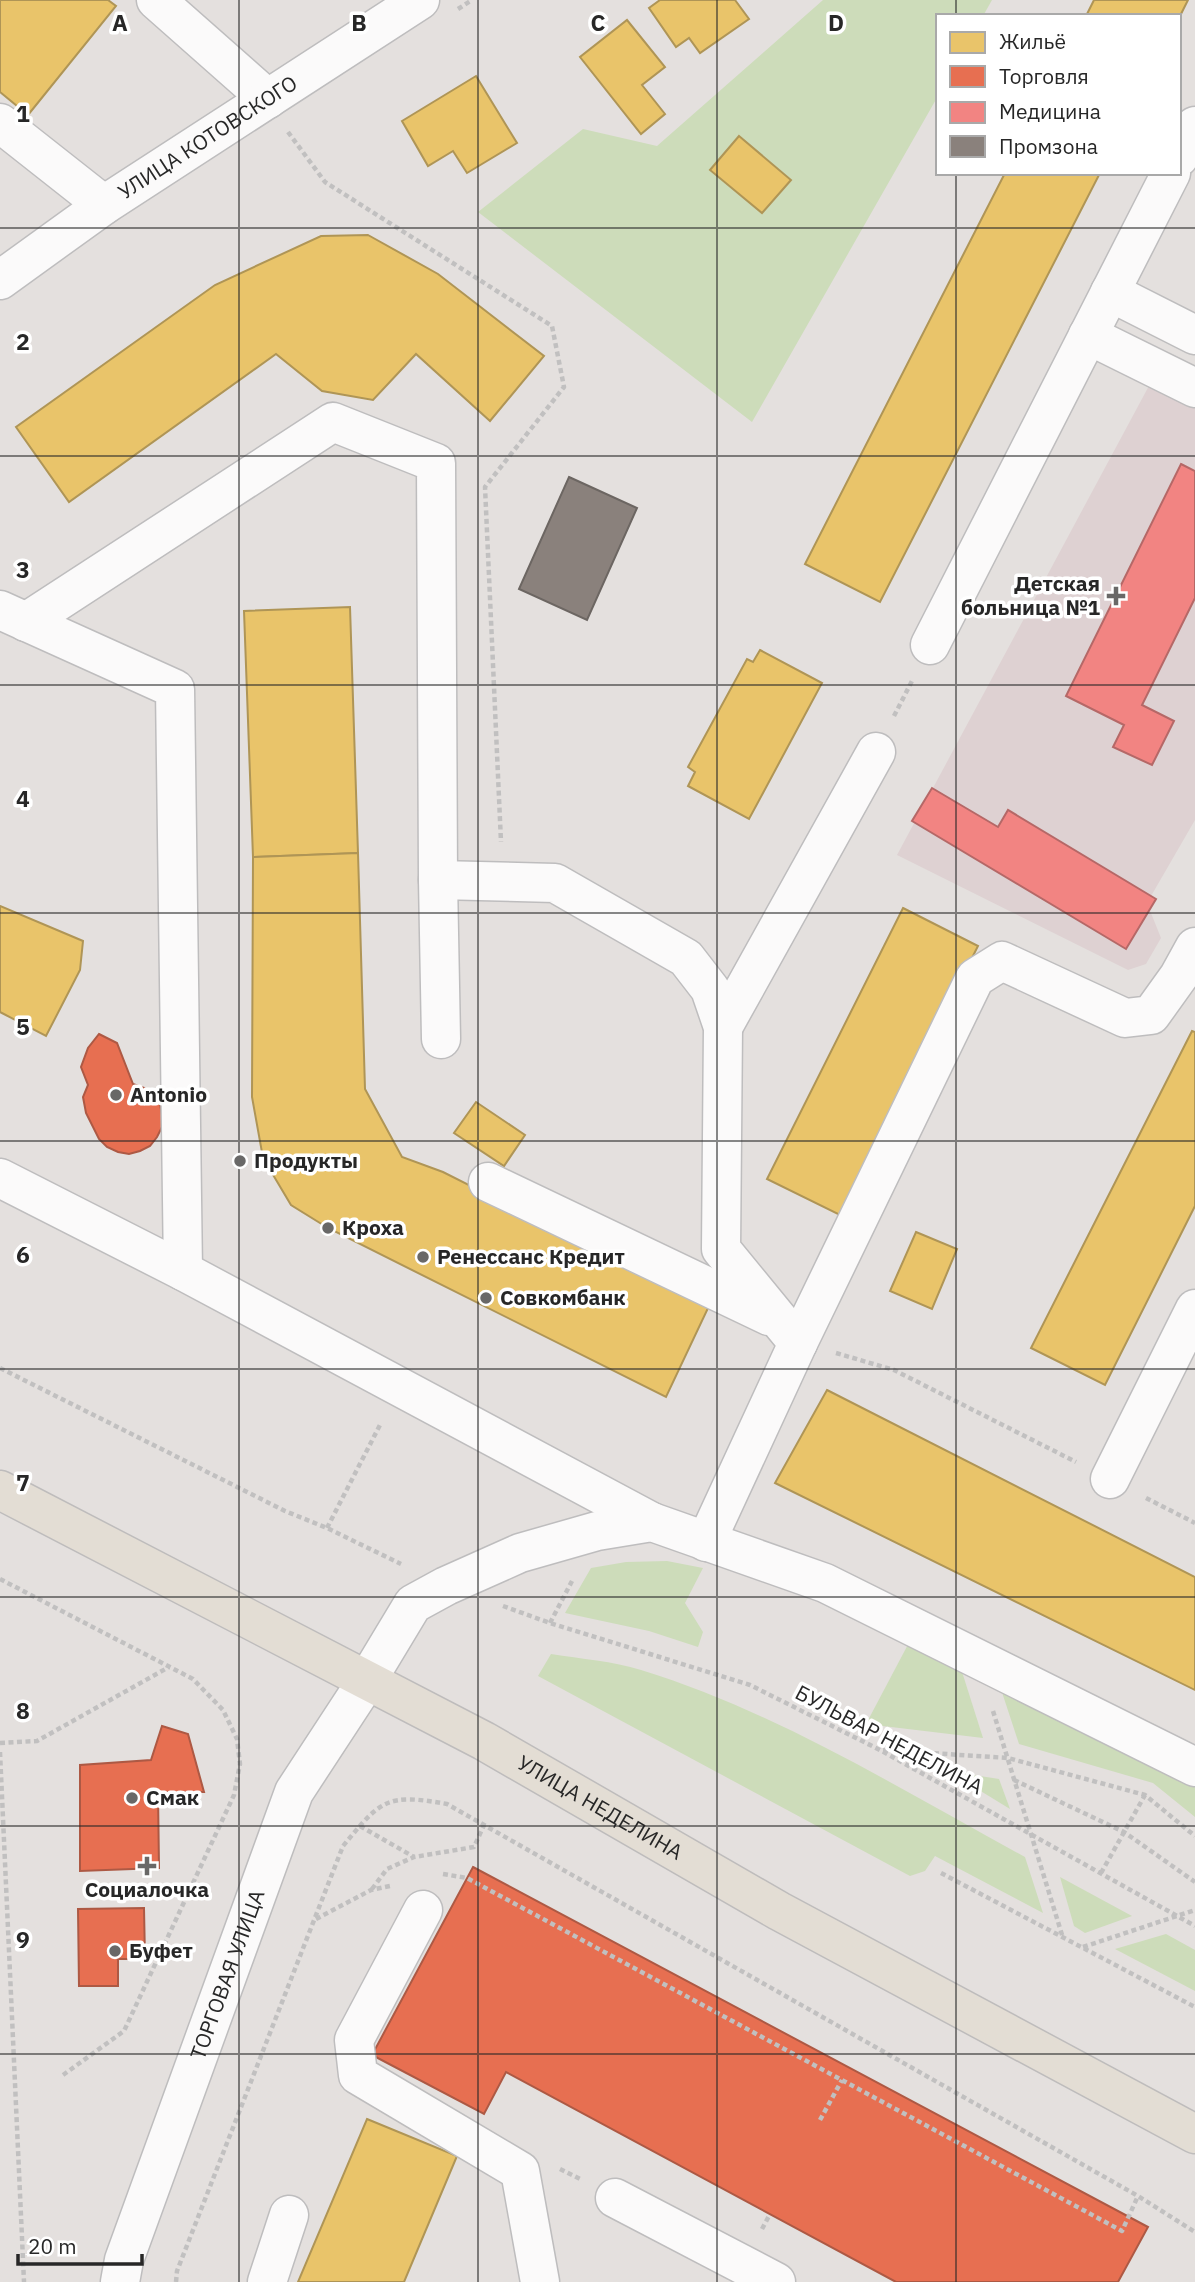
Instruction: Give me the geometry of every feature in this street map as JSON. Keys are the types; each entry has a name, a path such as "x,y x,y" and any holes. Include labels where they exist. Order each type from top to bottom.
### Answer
{"main road":[{"name":"УЛИЦА НЕДЕЛИНА","path":"0,1490 484,1741 779,1911 1195,2134"}],"street":[{"path":"156,0 268,99"},
{"name":"УЛИЦА КОТОВСКОГО","path":"0,280 104,205 420,0"},
{"path":"0,123 104,205"},
{"path":"1181,153 1195,126"},
{"path":"929,645 1170,175"},
{"path":"1110,292 1195,335"},
{"path":"1088,335 1195,388"},
{"path":"13,616 333,422 436,463 441,1039"},
{"path":"13,616 176,689 183,1271"},
{"path":"723,1027 876,752"},
{"path":"438,880 555,883 686,958 710,989 723,1027 721,1250 789,1332"},
{"path":"706,1542 789,1332 975,978 1002,961 1125,1018 1151,1015 1190,969"},
{"path":"0,1178 183,1271 652,1522 825,1583 1195,1767"},
{"path":"488,1182 789,1332"},
{"path":"1110,1479 1195,1309"},
{"name":"ТОРГОВАЯ УЛИЦА","path":"120,2282 124,2259 294,1792 413,1604 520,1553 597,1531 652,1522"},
{"path":"423,1910 354,2040 358,2075 520,2172 540,2282"},
{"path":"615,2198 776,2282"},
{"path":"267,2282 289,2215"}],"path":[{"path":"876,752 929,645"},
{"path":"789,1332 894,1370 1195,1523"},
{"name":"БУЛЬВАР НЕДЕЛИНА","path":"0,1368 285,1511 327,1528 446,1586 550,1623 750,1685 880,1750 1195,1926"},
{"path":"327,1528 400,1387"},
{"path":"0,1579 193,1679 223,1710 237,1739 240,1764 234,1795 124,2031 63,2075"},
{"path":"976,1658 1063,1938"},
{"path":"0,1743 37,1741 170,1667"},
{"path":"880,1750 1008,1758 1145,1795 1195,1836"},
{"path":"0,1752 24,2282"},
{"path":"1014,1780 1124,1832 1195,1882"},
{"path":"1101,1873 1145,1795"},
{"path":"176,2282 177,2271 343,1846 377,1807 396,1800 415,1798 447,1804 1138,2196 1195,2232"},
{"path":"315,1919 371,1890 387,1869 414,1857 474,1847 484,1825"},
{"path":"360,1826 414,1857"},
{"path":"941,1873 1195,2007"},
{"path":"446,1874 467,1878 1122,2231 1138,2196"},
{"path":"1082,1947 1195,1910"},
{"path":"820,2120 842,2080"}],"shaded area":[{"name":"Детская больница №1","path":"1165,356 1195,371 1195,820 1147,903 1161,938 1146,964 1128,970 897,855"}],"green space":[{"path":"823,0 992,0 984,14 936,14 936,100 752,422 478,212 583,129 657,146"},
{"path":"667,1561 703,1568 685,1603 703,1632 698,1647 649,1631 565,1613 591,1568 626,1562"},
{"path":"913,1635 957,1656 983,1738 866,1724"},
{"path":"551,1654 630,1667 691,1687 741,1707 837,1754 1025,1857 1043,1913 935,1856 925,1871 910,1876 538,1676"},
{"path":"996,1674 1195,1774 1195,1817 1153,1783 1019,1744"},
{"path":"948,1771 999,1779 1010,1809"},
{"path":"1060,1877 1132,1916 1085,1933 1074,1926"},
{"path":"1166,1934 1195,1950 1195,1991 1115,1949"}],"building: Жильё":[{"path":"0,0 108,0 116,6 28,115 0,92"},
{"path":"660,0 735,0 749,19 700,53 689,38 676,47 649,8"},
{"path":"1094,0 1188,0 1181,14 1087,14"},
{"path":"627,20 665,67 642,85 665,114 641,134 580,57"},
{"path":"476,76 517,143 467,173 453,151 428,166 402,121"},
{"path":"739,136 791,180 762,213 710,170"},
{"path":"1004,175 1099,175 880,602 805,564"},
{"path":"368,235 438,274 544,356 490,421 416,354 373,400 322,391 276,354 69,502 16,427 215,285 321,236"},
{"path":"350,607 358,853 253,857 244,611"},
{"path":"760,650 822,683 749,819 688,786 695,772 688,767 747,659 753,662"},
{"path":"358,853 365,1089 402,1157 443,1172 709,1306 666,1397 328,1228 291,1205 263,1158 252,1097 253,857"},
{"path":"0,906 83,941 80,970 46,1036 0,1012"},
{"path":"903,908 978,946 842,1216 767,1179"},
{"path":"1192,1031 1195,1032 1195,1206 1105,1385 1031,1348"},
{"path":"476,1102 525,1135 504,1166 454,1133"},
{"path":"916,1232 957,1249 932,1309 890,1291"},
{"path":"827,1390 1195,1577 1195,1690 775,1483"},
{"path":"367,2119 457,2156 404,2282 298,2282"}],"building: Торговля":[{"path":"99,1034 117,1043 133,1084 144,1088 160,1104 162,1127 150,1146 140,1151 129,1154 107,1147 99,1139 86,1113 83,1097 88,1085 81,1067 88,1048"},
{"path":"162,1726 188,1734 204,1792 158,1792 159,1868 80,1871 80,1765 151,1760"},
{"path":"473,1867 1148,2227 1118,2282 896,2282 506,2072 484,2114 372,2055"},
{"path":"144,1908 145,1959 118,1959 118,1986 79,1986 78,1909"}],"building: Медицина":[{"path":"1181,464 1195,471 1195,598 1142,705 1174,721 1152,765 1113,747 1124,725 1066,696"},
{"path":"932,788 998,827 1008,810 1156,899 1126,949 912,821"}],"building: Промзона":[{"path":"569,477 637,508 587,620 519,589"}],"place":[{"name":"Детская больница №1","path":"1116,596"},
{"name":"Antonio","path":"116,1095"},
{"name":"Продукты","path":"240,1161"},
{"name":"Кроха","path":"328,1228"},
{"name":"Ренессанс Кредит","path":"423,1257"},
{"name":"Совкомбанк","path":"486,1298"},
{"name":"Смак","path":"132,1798"},
{"name":"Социалочка","path":"147,1866"},
{"name":"Буфет","path":"115,1951"}]}
